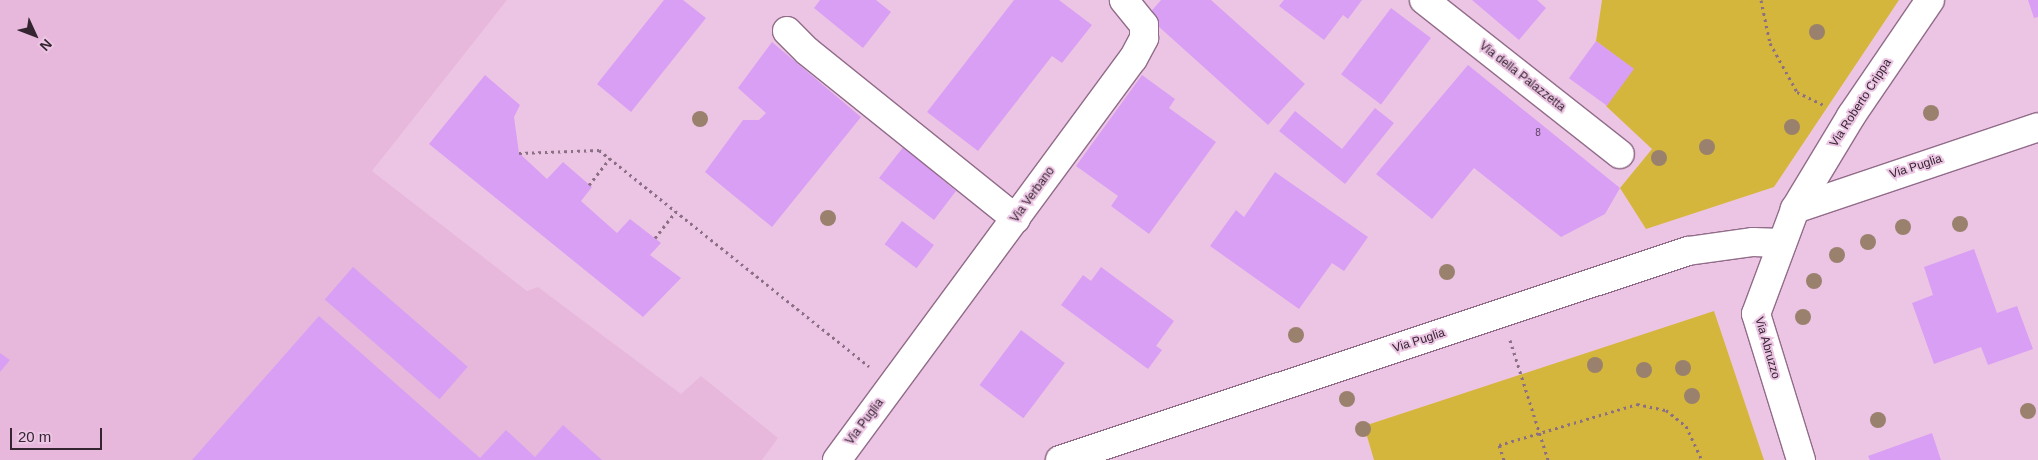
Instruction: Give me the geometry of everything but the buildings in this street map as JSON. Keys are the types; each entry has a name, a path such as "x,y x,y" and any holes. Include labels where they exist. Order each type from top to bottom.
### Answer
{"street":[{"name":"Via Verbano","path":"893,385 1133,59 1144,38 1144,25 1124,0"},
{"name":"Via della Palazzetta","path":"1424,0 1620,154"},
{"name":"Via Roberto Crippa","path":"1795,209 1851,116 1930,0"},
{"path":"787,31 807,51 1016,219"},
{"name":"Via Puglia","path":"1795,209 2038,128"},
{"name":"Via Abruzzo","path":"1795,209 1756,314 1801,460"},
{"name":"Via Puglia","path":"1060,460 1688,251 1752,242 1782,243"},
{"name":"Via Puglia","path":"837,460 893,385"}],"path":[{"path":"1761,0 1770,43 1797,92 1851,116"},
{"path":"519,153 600,150 852,352"},
{"path":"589,185 610,158"},
{"path":"655,238 676,211"},
{"path":"1502,313 1548,460"},
{"path":"1504,460 1499,445 1538,431 1637,404 1666,410 1686,426 1702,460"}],"shaded area":[{"path":"0,0 507,0 372,171 527,291 538,287 681,394 701,376 778,438 762,460 0,460"},
{"path":"1602,0 1899,0 1774,187 1646,229 1620,188 1652,149 1606,106 1633,69 1596,41"},
{"path":"1714,311 1764,460 1374,460 1364,426"}]}
